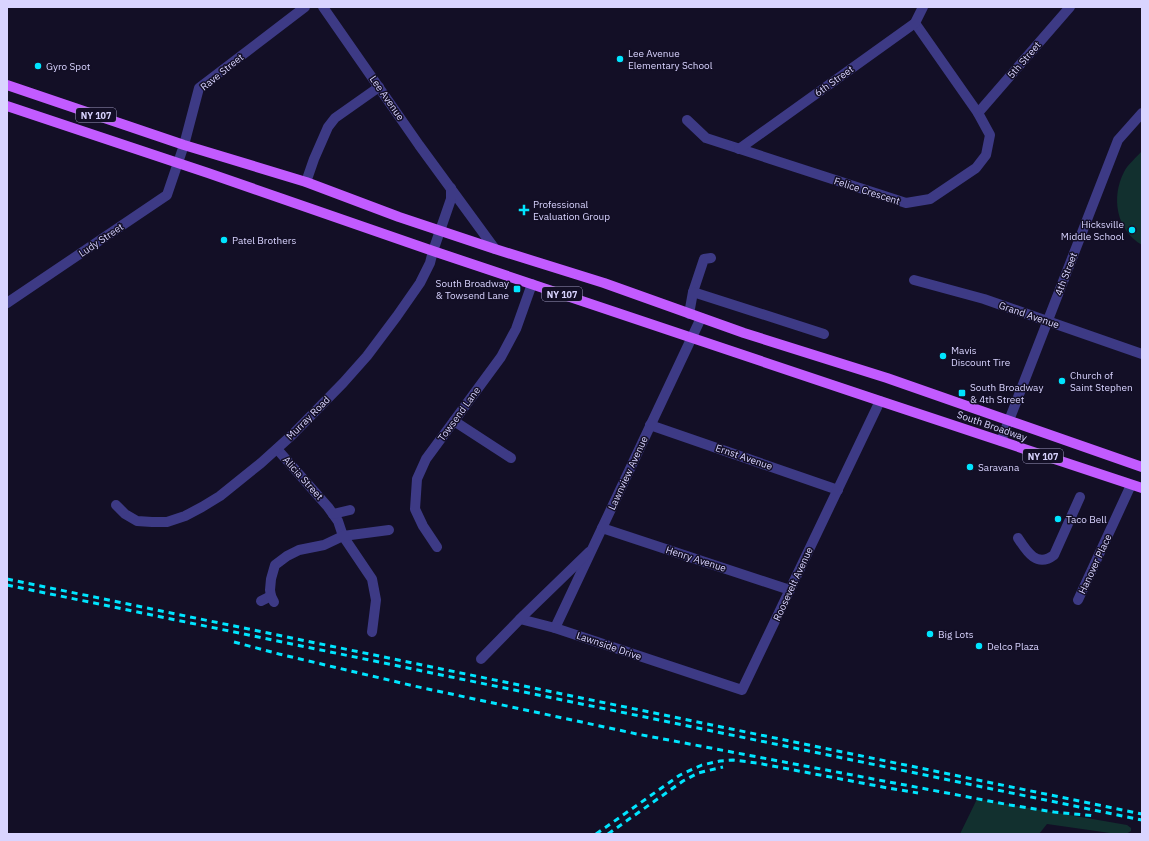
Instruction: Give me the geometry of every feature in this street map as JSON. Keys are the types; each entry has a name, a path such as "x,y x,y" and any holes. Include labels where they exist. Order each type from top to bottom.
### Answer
{"main road":[{"name":"NY 107","path":"7,84 184,145 306,182 399,217 494,249 604,283 701,318"},
{"name":"NY 107","path":"7,106 880,401"},
{"name":"South Broadway","path":"701,318 783,346 887,378 1142,466"},
{"name":"South Broadway","path":"880,401 1142,488"}],"street":[{"name":"Rave Street","path":"178,164 199,88 306,7"},
{"name":"Lee Avenue","path":"323,7 494,249"},
{"name":"6th Street","path":"739,149 915,22 923,7"},
{"name":"5th Street","path":"978,113 1070,7"},
{"name":"Felice Crescent","path":"687,120 706,138 739,149 906,203 930,199 976,168 986,155 990,135 978,113 915,22"},
{"path":"306,182 314,158 328,127 335,118 379,87"},
{"name":"4th Street","path":"1001,441 1118,140 1142,113"},
{"name":"Ludy Street","path":"7,303 167,195 178,164"},
{"path":"440,230 451,199 451,188"},
{"name":"Murray Road","path":"116,505 125,514 137,520 167,522 202,508 241,480 277,449 316,411 367,356 420,283 430,264 440,230"},
{"path":"689,314 693,292 704,259 711,258"},
{"name":"Grand Avenue","path":"914,280 984,299 1142,354"},
{"name":"Towsend Lane","path":"437,547 423,526 415,510 417,479 426,459 503,352 516,329 532,284"},
{"path":"693,292 824,334"},
{"name":"Lawnview Avenue","path":"555,628 701,318"},
{"name":"Roosevelt Avenue","path":"662,664 742,690 880,401"},
{"path":"454,421 511,458"},
{"name":"Ernst Avenue","path":"650,425 838,490"},
{"name":"Alicia Street","path":"277,449 331,510 338,521 343,536 372,579 376,600 372,632"},
{"name":"Hanover Place","path":"1078,600 1131,485"},
{"path":"1018,538 1025,549 1032,556 1043,560 1048,559 1054,554 1080,497"},
{"path":"331,510 350,510"},
{"name":"Henry Avenue","path":"602,528 790,590"},
{"path":"261,601 273,599 272,578 275,565 287,556 299,550 324,545 343,536 389,530"},
{"path":"481,659 593,547"},
{"name":"Lawnside Drive","path":"522,617 662,664"}],"green space":[{"path":"1142,151 1142,245 1133,239 1126,231 1121,222 1117,202 1120,182 1124,172"},
{"path":"977,799 1127,825 1131,828 1131,831 1126,834 1117,834 1047,824 1039,834 960,834"}],"railway":[{"path":"7,579 1142,814"},
{"path":"7,585 1142,820"},
{"path":"234,642 414,686 637,734 1010,805 1054,812 1096,816"},
{"path":"596,834 680,775 702,765 720,761 733,760 757,763 918,793"},
{"path":"608,834 683,781 698,773 723,767"}],"place":[{"name":"Lee Avenue Elementary School","path":"620,59"},
{"name":"Gyro Spot","path":"38,66"},
{"name":"Professional Evaluation Group","path":"524,210"},
{"name":"Hicksville Middle School","path":"1132,230"},
{"name":"Patel Brothers","path":"224,240"},
{"name":"South Broadway & Towsend Lane","path":"517,289"},
{"name":"Mavis Discount Tire","path":"943,356"},
{"name":"Church of Saint Stephen","path":"1062,381"},
{"name":"South Broadway & 4th Street","path":"962,393"},
{"name":"Saravana","path":"970,467"},
{"name":"Taco Bell","path":"1058,519"},
{"name":"Big Lots","path":"930,634"},
{"name":"Delco Plaza","path":"979,646"}]}
